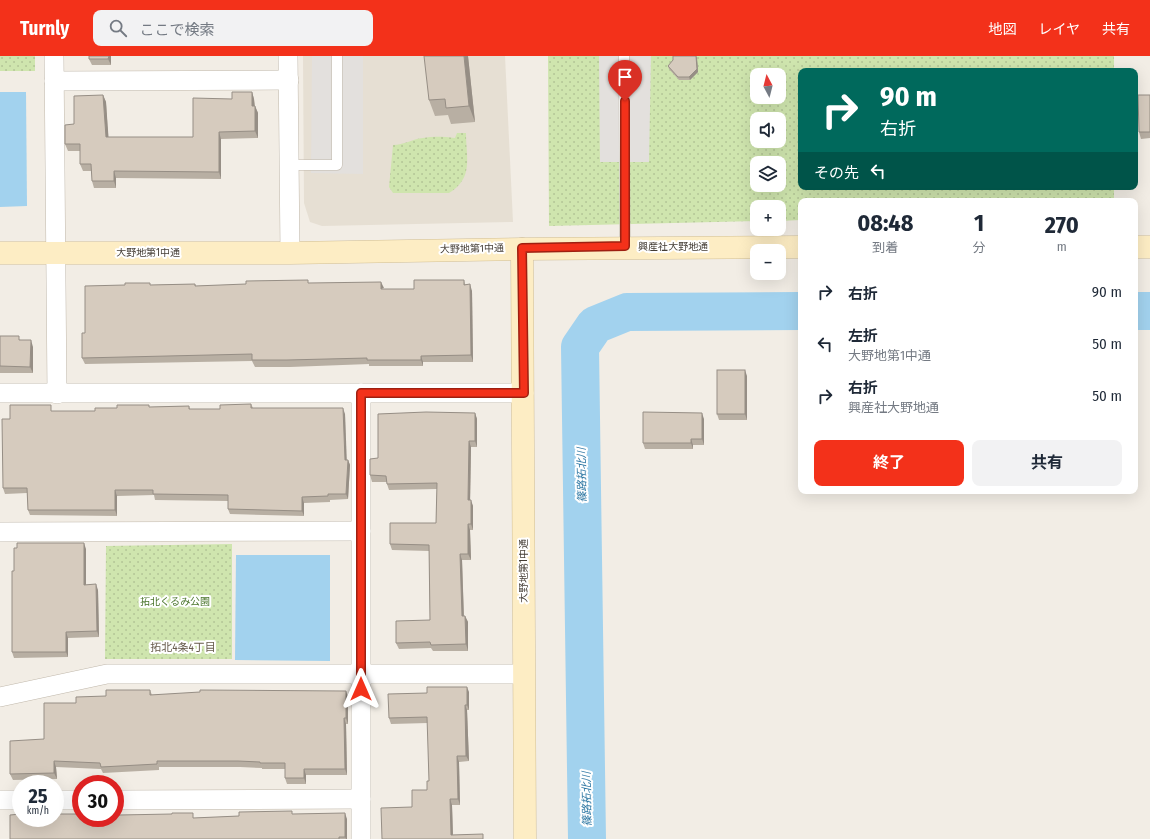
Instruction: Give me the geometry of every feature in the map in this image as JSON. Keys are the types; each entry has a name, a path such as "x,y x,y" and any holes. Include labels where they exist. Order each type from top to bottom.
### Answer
{"street":[{"path":"54,56 57,394"},
{"path":"288,56 290,253"},
{"path":"54,81 289,80"},
{"name":"興産社大野地通","path":"522,248 625,246 798,246"},
{"path":"1138,247 1150,247"},
{"name":"大野地第1中通","path":"0,253 290,253 522,248 524,393 525,839"},
{"path":"0,393 524,393"},
{"path":"361,393 361,839"},
{"path":"0,532 361,532"},
{"path":"0,697 107,674 524,674"},
{"path":"124,800 361,799"},
{"path":"0,800 12,800"}],"lane":[{"path":"288,165 337,165 337,56"},
{"path":"624,56 625,246"}],"shaded area":[{"path":"303,56 505,56 513,222 322,226 310,222 304,203"},
{"path":"312,56 363,56 363,174 311,173"},
{"path":"599,56 651,56 649,162 600,162"}],"green space":[{"path":"0,56 35,56 35,71 0,71"},
{"path":"548,56 1114,56 1114,68 798,68 798,190 1114,190 1114,198 798,198 798,220 786,221 786,200 750,200 750,221 549,226"},
{"path":"457,133 466,133 467,167 462,181 457,187 449,193 393,193 389,187 393,145 427,137 455,138"},
{"name":"拓北くるみ公園","path":"232,544 232,659 105,659 106,546"}],"water":[{"path":"0,92 26,92 27,206 0,207"},
{"path":"236,555 330,555 330,661 235,660"}],"building":[{"path":"89,56 109,56 108,59 89,59"},
{"path":"424,56 464,56 469,106 446,108 445,99 429,100"},
{"path":"673,56 696,56 697,69 689,77 678,77 668,66 673,60"},
{"path":"232,92 252,92 252,106 255,106 255,131 219,132 219,172 114,171 114,181 92,181 91,164 80,164 80,144 65,144 65,125 74,124 74,96 103,95 106,137 193,137 193,98 232,99"},
{"path":"1138,95 1150,95 1150,132 1139,132"},
{"path":"308,280 308,283 381,282 381,289 414,289 414,280 464,280 464,285 470,284 471,355 421,356 421,360 367,360 367,358 252,360 252,354 82,358 82,333 85,333 85,286 150,283 150,285 195,284 195,286 246,284 246,281"},
{"path":"0,336 19,336 19,340 31,340 30,367 0,366"},
{"path":"717,370 745,370 745,414 717,414"},
{"path":"251,404 251,408 343,408 345,460 348,460 346,494 328,494 328,496 302,497 302,511 228,509 228,495 153,494 153,490 115,490 115,510 28,510 27,488 3,488 2,419 10,419 10,405 51,405 51,411 95,411 95,408 117,408 117,405 149,405 149,407 189,406 189,409 220,409 220,405"},
{"path":"426,412 475,413 475,441 469,441 468,500 471,500 471,524 468,524 468,554 460,554 462,616 465,616 466,644 431,645 430,642 396,643 396,621 430,620 429,545 390,544 390,523 436,523 437,483 387,484 386,476 370,475 370,459 378,458 378,414"},
{"path":"643,412 702,413 702,439 691,439 691,443 643,443"},
{"path":"17,543 84,543 84,585 96,584 97,631 66,632 66,652 12,652 12,571 14,571 14,548 17,548"},
{"path":"427,687 467,687 467,705 465,705 466,756 457,756 458,799 450,799 451,835 483,834 483,839 382,839 381,808 412,807 412,790 427,790 427,781 429,781 427,717 389,718 388,694 427,693"},
{"path":"106,690 150,690 150,695 200,692 200,690 346,691 346,718 344,718 345,769 304,769 304,778 285,778 285,763 238,761 157,761 157,764 101,767 100,763 54,761 54,773 10,774 10,741 44,739 44,703 76,703 76,697 106,696"},
{"path":"292,811 292,814 345,813 345,837 339,837 339,839 10,839 10,815 12,815 12,827 64,827 64,814 72,814 72,827 124,827 124,815 193,813 193,818 239,816 239,812"}],"waterway":[{"name":"篠路拓北川","path":"587,839 580,347 595,325 627,312 798,311"},
{"name":"篠路拓北川","path":"1138,311 1150,311"}],"district":[{"name":"拓北4条4丁目","path":"183,647"}],"route":[{"path":"361,689 361,393 524,393 522,248 625,246 625,101"}]}
